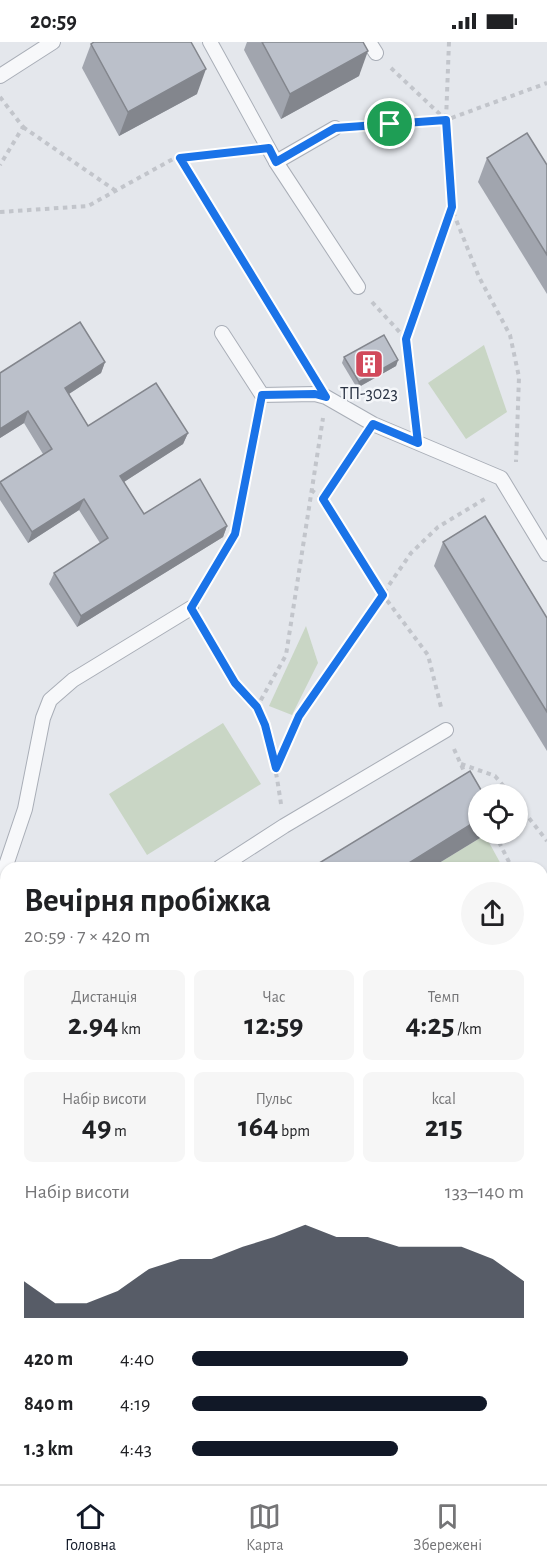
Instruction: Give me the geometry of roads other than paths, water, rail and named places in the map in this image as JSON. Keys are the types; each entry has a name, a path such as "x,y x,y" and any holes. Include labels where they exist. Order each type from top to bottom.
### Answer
{"lane":[{"path":"0,76 53,42"},
{"path":"210,42 276,162 358,286"},
{"path":"276,162 335,128"},
{"path":"222,333 262,395 315,394 326,397 373,424 501,478 547,554"},
{"path":"7,862 25,809 43,718 50,700 73,680 191,608"},
{"path":"228,862 284,826 446,730"}],"place":[{"name":"ТП-3023","path":"369,364"}]}
